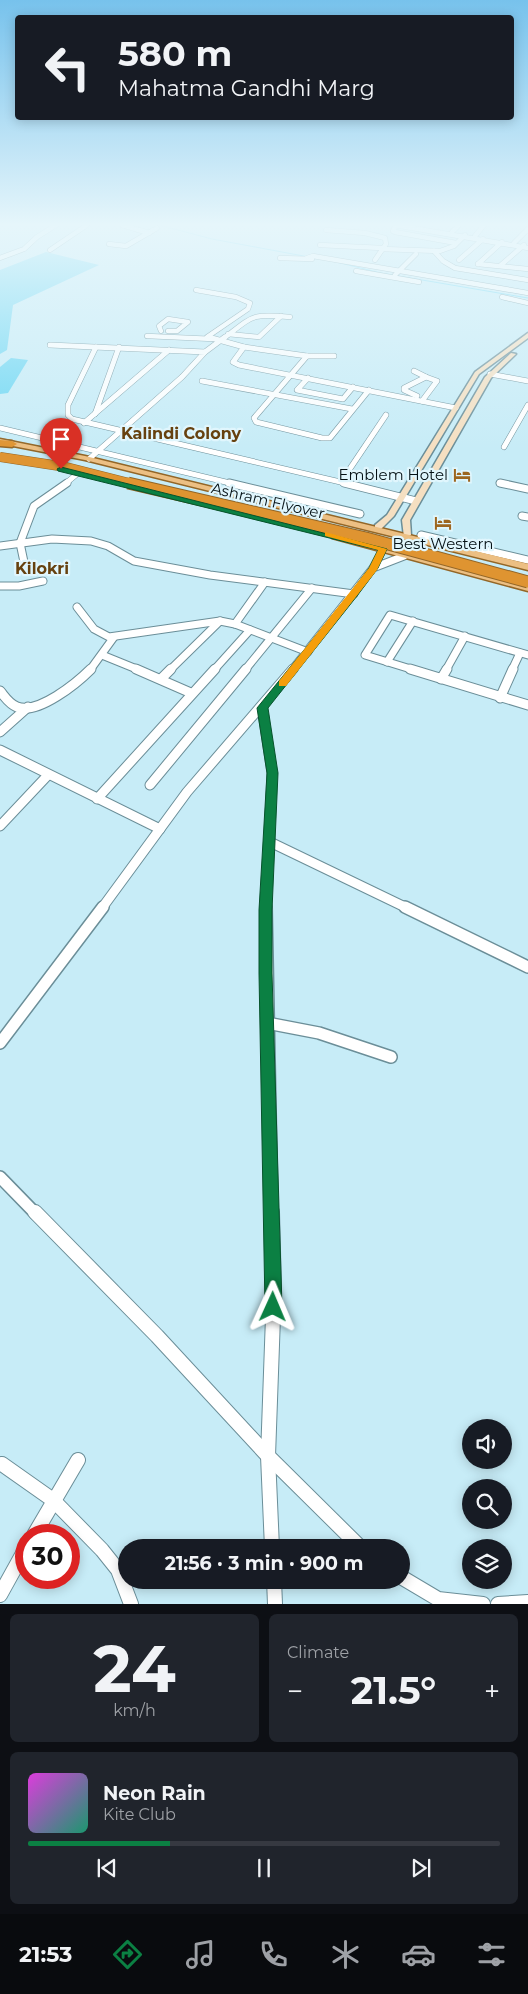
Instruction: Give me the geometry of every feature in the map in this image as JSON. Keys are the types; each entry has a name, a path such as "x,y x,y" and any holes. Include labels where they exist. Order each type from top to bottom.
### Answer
{"highway":[{"name":"Ashram Flyover","path":"2,448 70,462 207,497 364,532 528,574"},
{"name":"Ashram Flyover","path":"2,448 66,467 189,498 366,538 528,582"}],"main road":[{"path":"378,528 390,516 480,370 528,335"},
{"path":"407,535 406,520 491,373 528,342"},
{"path":"480,370 491,373"},
{"path":"2,448 90,460 407,535 528,566"},
{"path":"0,461 61,469 307,529 528,588"},
{"path":"203,505 215,491"}],"street":[{"path":"207,337 248,309 250,303 243,300"},
{"path":"514,300 528,303"},
{"path":"90,460 182,377 219,340 254,316 264,314 290,317"},
{"path":"228,334 259,337 281,316"},
{"path":"154,336 161,331 177,331 188,322 168,319 159,326 158,328 161,331"},
{"path":"147,336 207,337 244,347 307,356 334,356"},
{"path":"50,345 205,352"},
{"path":"96,347 66,411 72,419 341,482 416,502"},
{"path":"244,347 234,360 235,364 456,408"},
{"path":"95,414 119,348"},
{"path":"84,423 169,350"},
{"path":"307,356 254,420 322,438 333,436 352,409 369,390"},
{"path":"414,371 426,377 434,378 437,382 422,400"},
{"path":"491,373 528,381"},
{"path":"422,400 404,389 426,377"},
{"path":"308,378 297,390 343,399 353,387"},
{"path":"202,381 352,409"},
{"path":"504,447 528,405"},
{"path":"341,482 386,415"},
{"path":"0,428 360,514"},
{"path":"24,562 20,543 34,506 77,474"},
{"path":"500,483 528,489"},
{"path":"421,534 528,560"},
{"path":"0,546 72,538 84,539 114,549 123,557 134,561 210,575 354,594"},
{"path":"0,1043 187,792 262,708 308,652 374,568 383,549"},
{"path":"374,568 404,556"},
{"path":"0,586 19,586 42,581"},
{"path":"235,624 265,582"},
{"path":"150,785 312,588"},
{"path":"77,607 89,626 103,636 114,637 129,633 220,620 308,652"},
{"path":"500,698 524,654 390,615 365,655 500,698 528,705"},
{"path":"162,679 220,620"},
{"path":"387,662 413,621"},
{"path":"97,799 250,630"},
{"path":"441,679 465,636"},
{"path":"0,691 12,705 18,708 51,700 81,680 114,637"},
{"path":"102,655 162,679 191,694"},
{"path":"0,732 28,707"},
{"path":"262,708 272,773 266,910 274,1289 268,1456 272,1539"},
{"path":"0,750 160,829"},
{"path":"0,826 48,775"},
{"path":"270,842 528,967"},
{"path":"267,1024 319,1033 391,1057"},
{"path":"0,1177 157,1336 268,1456 352,1539"},
{"path":"40,1524 78,1460"},
{"path":"2,1464 53,1500 102,1550 118,1570 131,1604"},
{"path":"0,1594 15,1567"},
{"path":"410,1582 438,1599 484,1604"},
{"path":"274,1589 275,1604"},
{"path":"498,1604 528,1602"}],"water":[{"path":"0,300 24,300 13,305 7,350 0,354"},
{"path":"11,358 28,360 8,393 0,394 0,367"}],"slow traffic":[{"path":"282,684 374,568 383,549 327,534"}],"place":[{"name":"Emblem Hotel","path":"462,475"},
{"name":"Best Western","path":"443,523"}],"district":[{"name":"Kalindi Colony","path":"181,433"},
{"name":"Kilokri","path":"42,568"}],"route":[{"path":"61,469 123,486 307,529 383,549 374,568 262,708 272,773 266,910 266,973 273,1307"}]}
